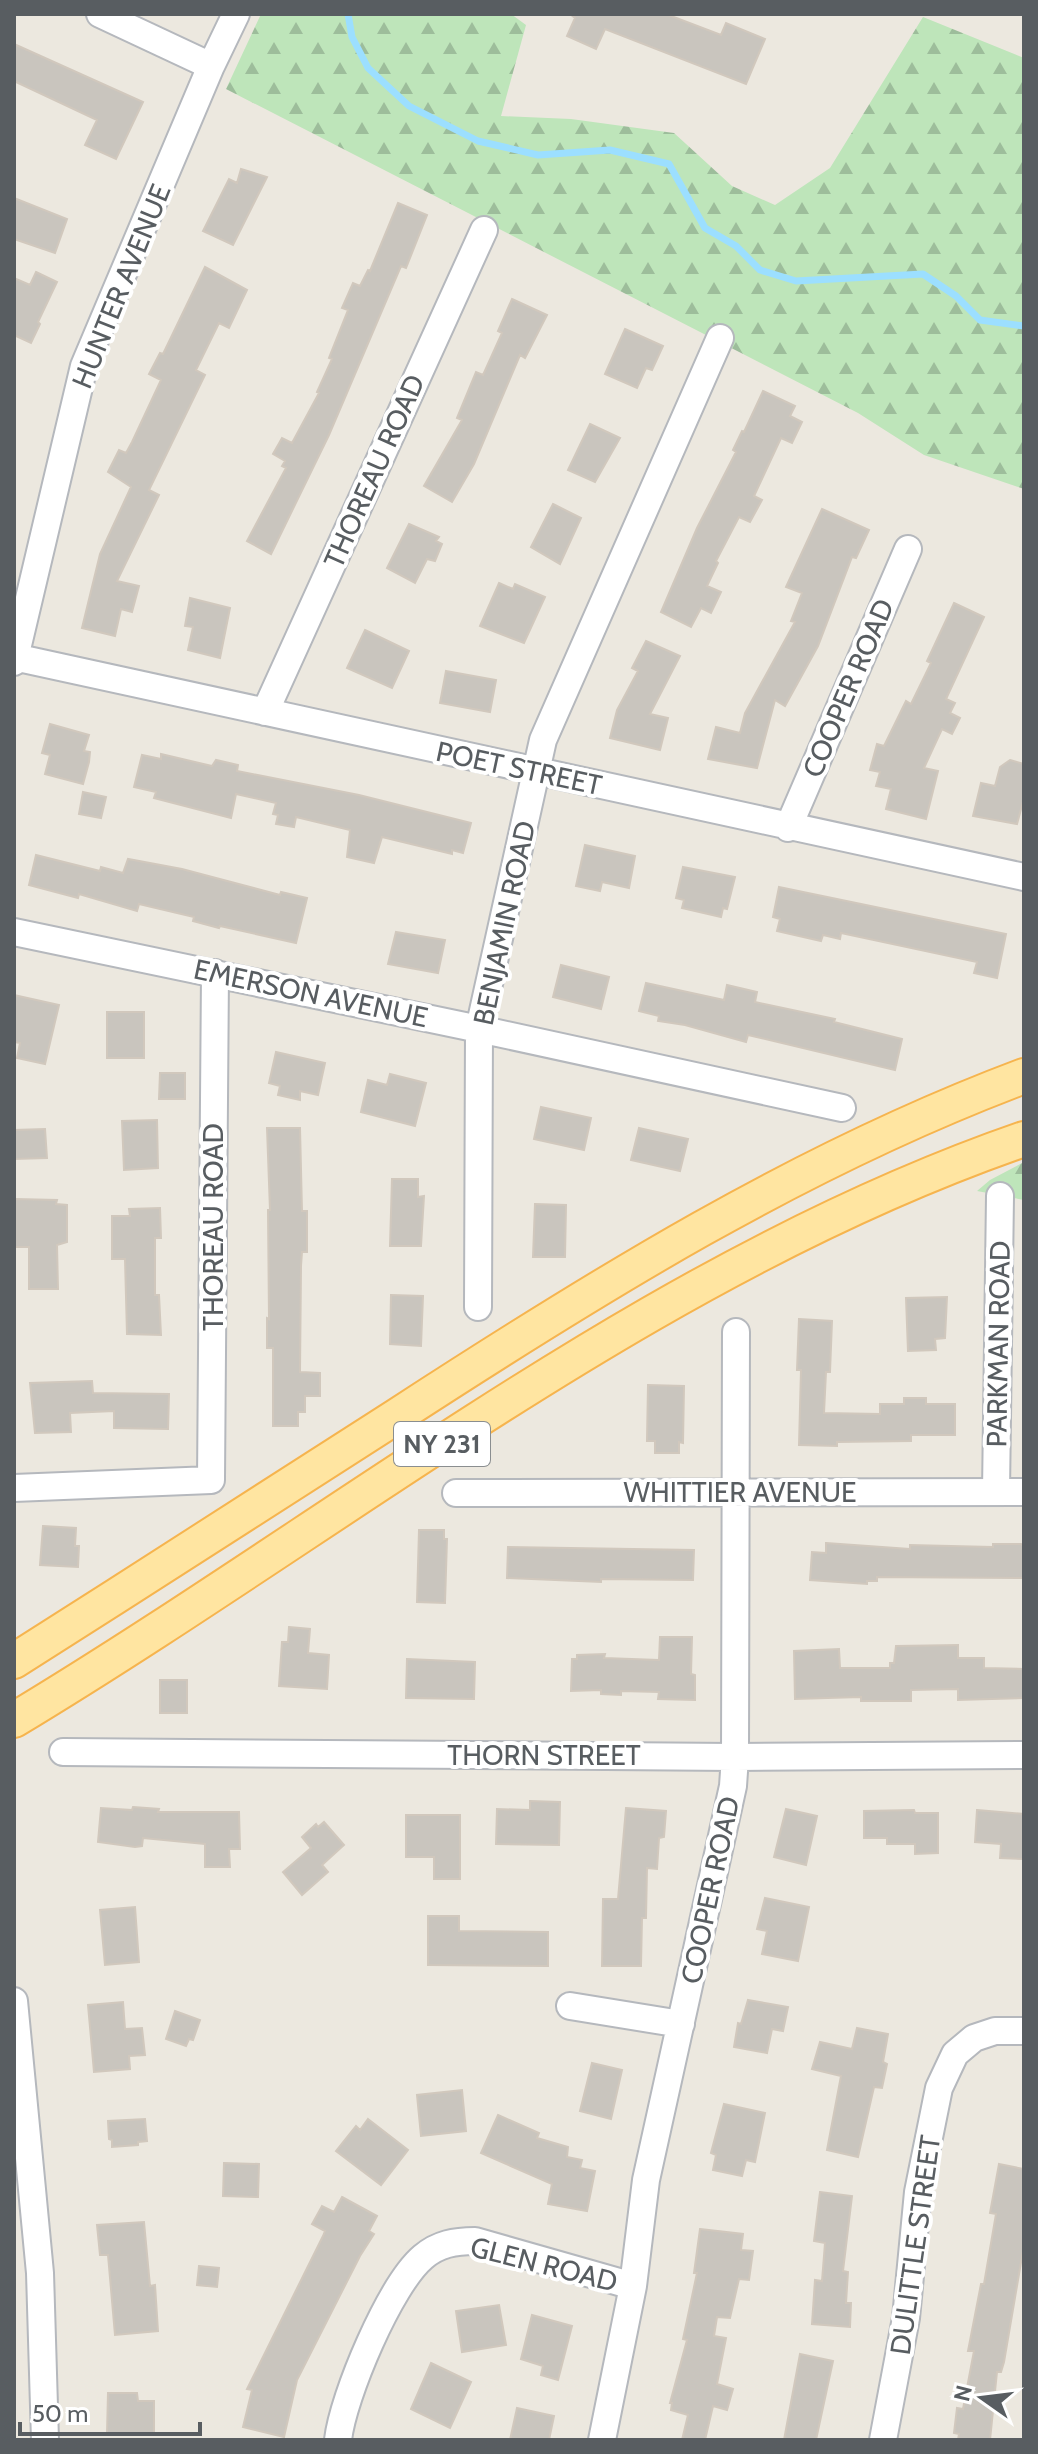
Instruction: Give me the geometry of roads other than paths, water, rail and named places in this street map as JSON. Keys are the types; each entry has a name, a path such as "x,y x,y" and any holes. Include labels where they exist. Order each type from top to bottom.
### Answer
{"main road":[{"name":"NY 231","path":"14,1661 605,1282 841,1155 960,1101 1024,1076"},
{"name":"NY 231","path":"14,1720 522,1393 667,1305 823,1224 1024,1139"}],"street":[{"path":"100,14 211,66"},
{"name":"HUNTER AVENUE","path":"14,659 84,366 236,14"},
{"name":"THOREAU ROAD","path":"265,712 484,230"},
{"name":"BENJAMIN ROAD","path":"478,1307 479,1029 543,740 720,338"},
{"name":"COOPER ROAD","path":"788,828 908,549"},
{"name":"POET STREET","path":"14,659 1024,877"},
{"name":"EMERSON AVENUE","path":"14,932 842,1108"},
{"name":"THOREAU ROAD","path":"14,1488 211,1480 215,973"},
{"name":"PARKMAN ROAD","path":"996,1492 1000,1196"},
{"name":"COOPER ROAD","path":"602,2440 633,2286 646,2180 733,1786 736,1332"},
{"name":"WHITTIER AVENUE","path":"456,1493 1024,1492"},
{"name":"THORN STREET","path":"63,1752 735,1757 1024,1755"},
{"path":"14,2001 40,2273 45,2440"},
{"path":"570,2006 681,2024"},
{"name":"DULITTLE STREET","path":"883,2440 903,2338 921,2172 939,2088 955,2054 964,2045 985,2032 1008,2029 1024,2031"},
{"name":"GLEN ROAD","path":"338,2440 342,2415 356,2373 401,2282 413,2266 434,2249 448,2243 475,2241 633,2286"}],"waterway":[{"path":"348,14 352,37 368,68 409,106 478,141 538,155 610,150 669,164 705,228 736,246 760,270 796,281 923,274 956,296 980,320 1024,326"}]}
